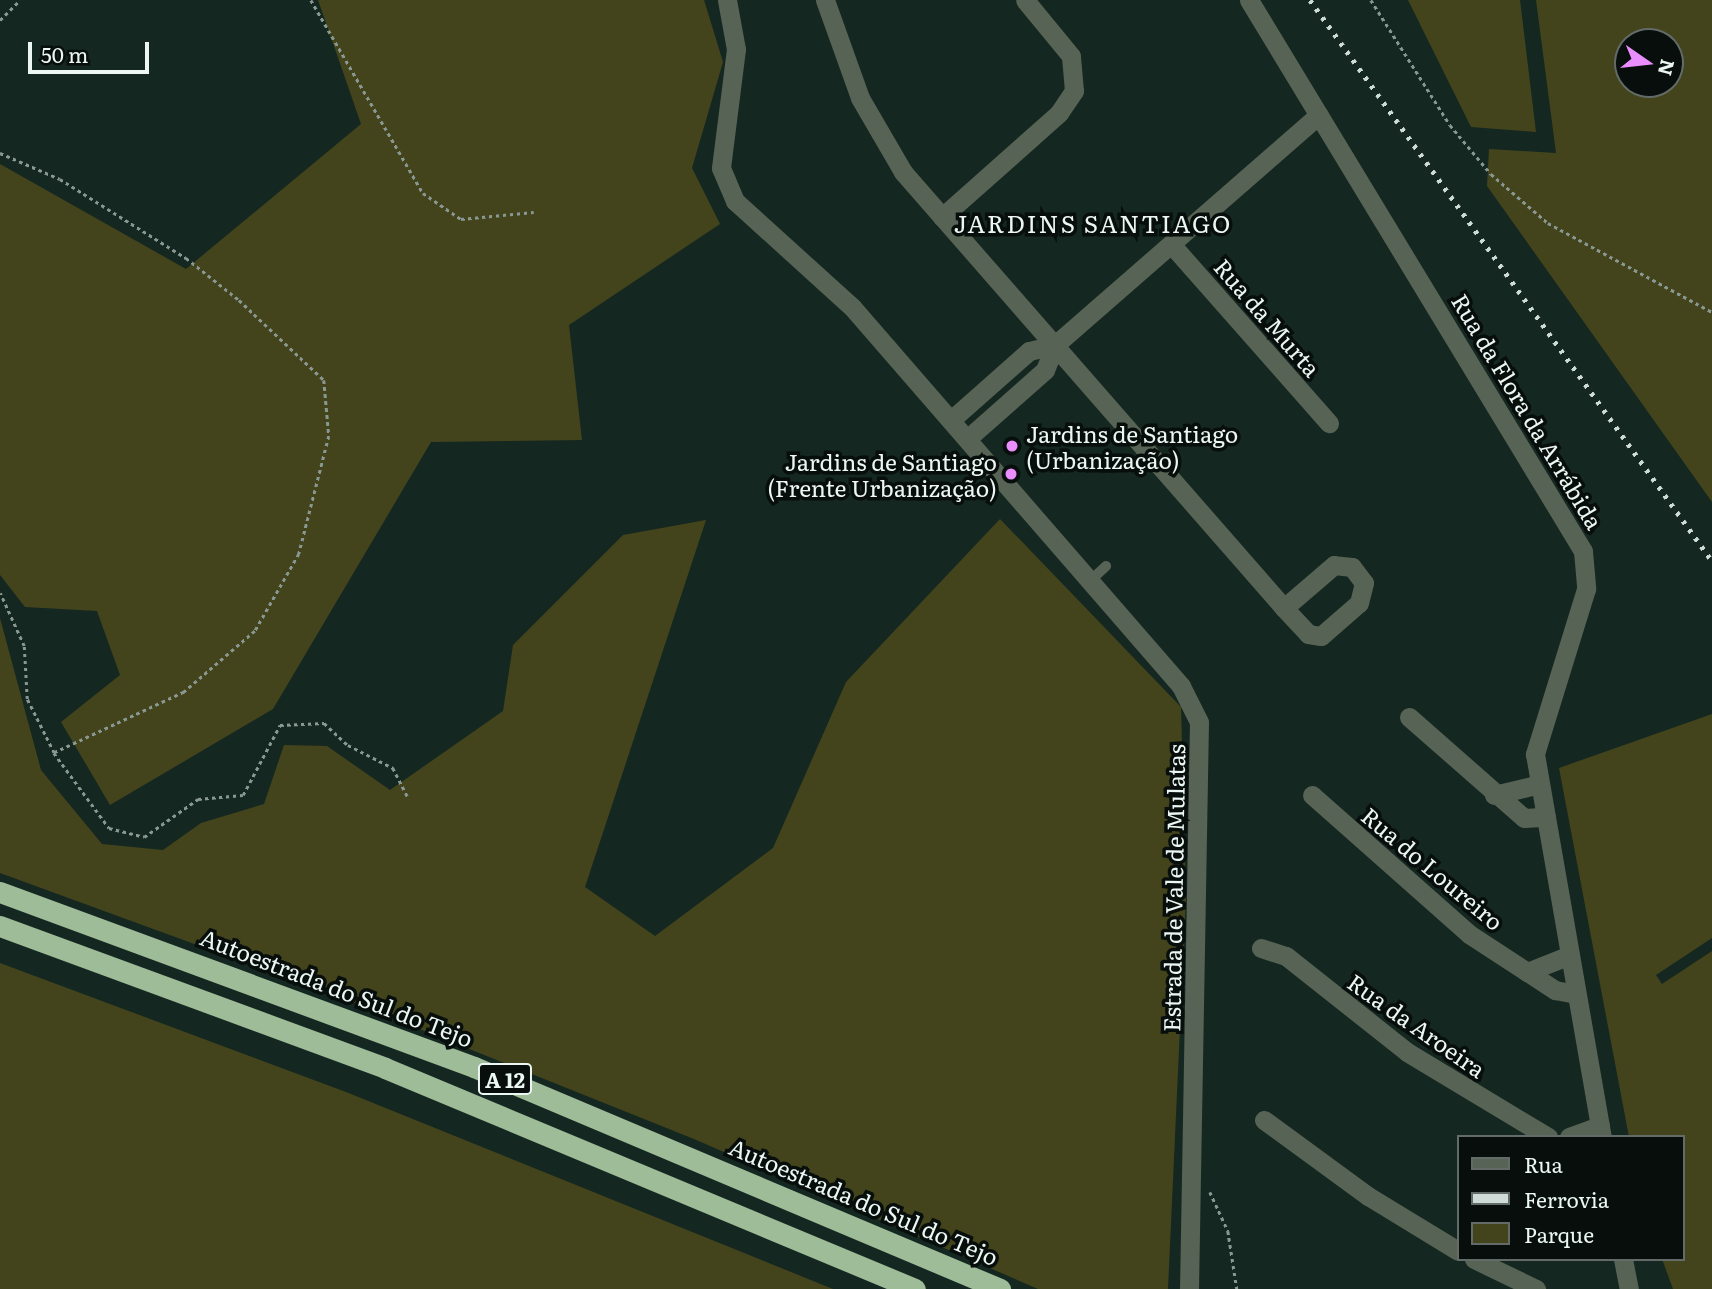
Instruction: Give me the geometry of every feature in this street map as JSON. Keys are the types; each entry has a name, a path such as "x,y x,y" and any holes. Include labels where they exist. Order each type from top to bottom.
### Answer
{"highway":[{"name":"Autoestrada do Sul do Tejo","path":"0,892 455,1059 1000,1289"},
{"name":"A 12","path":"0,926 384,1068 915,1289"}],"street":[{"name":"Estrada de Vale de Mulatas","path":"727,0 736,49 721,149 726,185 751,217 852,307 1181,686 1202,740 1189,1289"},
{"path":"825,0 873,124 942,217 1284,608"},
{"path":"942,217 1059,113 1074,91 1072,55 1024,0"},
{"name":"Rua da Flora da Arrábida","path":"1249,0 1583,551 1586,589 1535,754 1601,1132"},
{"path":"967,439 1045,370 1055,345 1319,115"},
{"name":"Rua da Murta","path":"1171,244 1329,423"},
{"path":"951,419 1029,351 1055,345"},
{"path":"975,398 991,417"},
{"path":"1409,717 1524,818 1546,817"},
{"path":"1494,794 1540,784"},
{"name":"Rua do Loureiro","path":"1312,795 1415,892 1555,990 1576,994"},
{"name":"Rua da Aroeira","path":"1261,948 1286,956 1407,1052 1545,1135"},
{"path":"1527,972 1570,955"},
{"path":"1265,1120 1368,1196 1456,1250"},
{"path":"1582,1135 1601,1132"},
{"path":"1478,1261 1536,1289"},
{"path":"1623,1261 1629,1289"}],"lane":[{"path":"1090,581 1106,566"}],"path":[{"path":"0,20 20,0"},
{"path":"311,0 423,193 461,219 534,212"},
{"path":"1371,0 1450,125 1491,174 1548,223 1712,312"},
{"path":"0,153 61,179 186,258 324,380 329,436 299,554 255,631 184,692 54,753"},
{"path":"0,593 24,646 27,699 54,753 109,828 144,837 198,799 243,795 280,725 324,723 348,746 393,768 409,799"},
{"path":"1191,1164 1228,1231 1237,1289"}],"green space":[{"path":"318,0 704,0 723,62 692,168 720,224 569,325 582,440 431,442 273,709 110,805 61,722 120,675 97,611 25,607 0,575 0,164 186,269 361,124"},
{"path":"1408,0 1520,0 1536,132 1471,127"},
{"path":"1536,0 1712,0 1712,502 1487,186 1489,149 1556,153"},
{"path":"1000,519 1181,707 1186,897 1168,1289 1038,1289 694,1139 337,996 0,873 0,618 41,770 102,844 163,850 201,823 264,804 284,745 327,746 390,790 503,711 513,645 623,535 706,520 585,887 655,936 773,848 846,682"},
{"path":"1712,714 1712,938 1656,975 1662,984 1712,951 1712,1289 1673,1289 1663,1261 1684,1261 1684,1135 1629,1135 1559,768"},
{"path":"0,963 346,1092 833,1289 0,1289"}],"railway":[{"path":"1310,0 1712,561"}],"place":[{"name":"Jardins de Santiago (Urbanização)","path":"1012,446"},
{"name":"Jardins de Santiago (Frente Urbanização)","path":"1011,474"}],"district":[{"name":"JARDINS SANTIAGO","path":"1093,223"}]}
